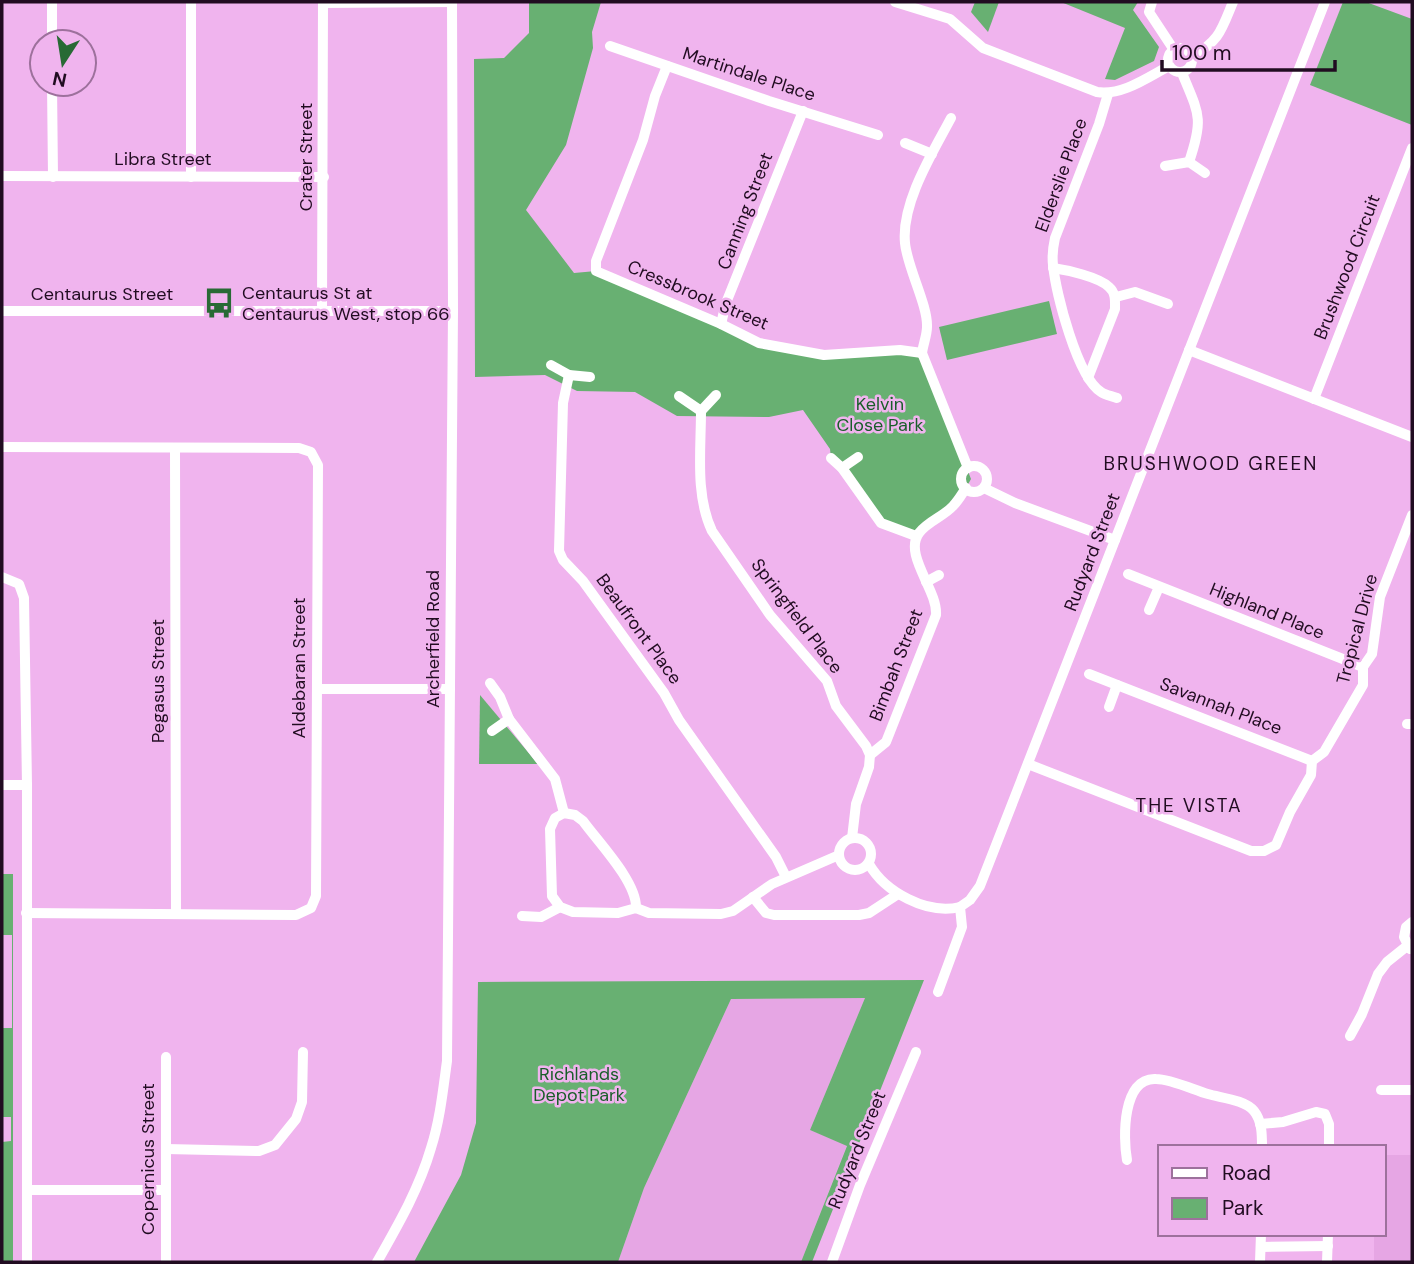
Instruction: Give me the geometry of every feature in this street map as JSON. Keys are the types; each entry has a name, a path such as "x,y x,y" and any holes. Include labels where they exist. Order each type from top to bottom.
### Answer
{"street":[{"path":"52,2 52,28"},
{"path":"191,2 191,177"},
{"path":"323,2 452,2"},
{"name":"Crater Street","path":"322,312 323,2"},
{"name":"Archerfield Road","path":"377,1262 402,1219 424,1169 440,1111 447,1061 453,311 452,2"},
{"path":"895,2 950,19 983,48 1097,92 1108,94 1124,89 1168,66"},
{"path":"1152,2 1149,12 1174,50"},
{"path":"1192,57 1210,46 1218,37 1233,2"},
{"name":"Rudyard Street","path":"960,907 970,901 980,886 1325,2"},
{"name":"Martindale Place","path":"610,46 878,135"},
{"path":"1168,66 1168,57 1174,50 1184,49 1192,57"},
{"path":"1168,66 1182,73 1191,67 1192,57"},
{"name":"Cressbrook Street","path":"667,66 655,96 643,140 596,261 596,271 721,324 758,343 824,355 900,350 922,353"},
{"path":"1182,73 1197,109 1199,123 1198,136 1189,162"},
{"name":"Elderslie Place","path":"1088,378 1080,366 1062,308 1053,268 1055,238 1108,94"},
{"path":"52,98 52,177"},
{"name":"Canning Street","path":"721,324 726,303 803,111"},
{"path":"951,118 910,205 905,227 905,245 927,325 922,353 968,468"},
{"path":"905,143 932,154"},
{"name":"Brushwood Circuit","path":"1314,399 1412,148"},
{"path":"1165,166 1189,162 1205,173"},
{"name":"Libra Street","path":"2,176 324,177"},
{"path":"1053,268 1070,270 1109,286 1116,298 1115,309 1088,378 1100,392 1117,398"},
{"path":"1116,298 1135,292 1168,304"},
{"name":"Centaurus Street","path":"2,312 453,311"},
{"path":"1189,350 1412,437"},
{"path":"551,365 569,375 590,377"},
{"name":"Beaufront Place","path":"569,375 563,403 559,551 563,561 583,581 664,693 679,720 776,857 786,877"},
{"path":"679,397 701,411 716,395"},
{"name":"Springfield Place","path":"701,411 702,500 712,531 771,615 827,681 836,706 870,755"},
{"name":"Aldebaran Street","path":"2,447 299,448 310,452 318,465 316,896 311,908 296,915 26,914"},
{"name":"Pegasus Street","path":"175,447 176,914"},
{"path":"842,468 858,457"},
{"path":"831,458 842,468 881,523 916,536 953,506 966,488"},
{"path":"966,488 962,476 968,468 978,467 985,472 987,480 984,488"},
{"path":"966,488 974,491 984,488 1015,503 1115,540"},
{"name":"Tropical Drive","path":"1028,764 1251,850 1264,851 1276,845 1290,811 1311,775 1312,761 1324,752 1363,685 1363,667 1372,654 1380,597 1412,515"},
{"name":"Bimbah Street","path":"870,755 886,742 936,615 934,595 919,569 916,536"},
{"path":"926,582 939,575"},
{"name":"Highland Place","path":"1128,575 1363,667"},
{"path":"2,577 19,584 24,598 27,785 27,1262"},
{"path":"1149,610 1158,587"},
{"name":"Savannah Place","path":"1089,674 1312,761"},
{"path":"489,683 500,697 509,719 555,779 564,813"},
{"path":"1109,706 1117,685"},
{"path":"317,689 450,689"},
{"path":"492,731 509,719"},
{"path":"852,838 856,803 869,767 870,755"},
{"path":"2,785 27,785"},
{"path":"636,908 636,898 631,886 583,821 575,815 564,813 555,818 551,829 552,896 560,908 573,912 618,913 636,908 649,913 721,914 733,911 786,877 839,855"},
{"path":"852,838 869,845 871,858 869,864 857,870 850,870 840,861 839,855 842,844 852,838"},
{"path":"869,864 877,878 898,894 936,909 960,907 962,927 938,992"},
{"path":"753,897 766,913 774,915 859,915 869,913 898,894"},
{"path":"522,916 541,916 560,908"},
{"path":"1350,1036 1378,974 1387,962 1410,948 1404,932 1412,922"},
{"path":"166,1149 260,1151 275,1145 296,1119 302,1102 303,1052"},
{"name":"Rudyard Street","path":"832,1262 860,1185 916,1052"},
{"name":"Copernicus Street","path":"166,1056 166,1262"},
{"path":"1126,1160 1123,1139 1132,1094 1139,1084 1155,1078 1248,1105 1260,1124 1262,1145"},
{"path":"1381,1090 1412,1090"},
{"path":"1260,1124 1283,1122 1316,1112 1325,1114 1329,1124 1329,1145"},
{"path":"27,1190 166,1190"},
{"path":"1260,1262 1261,1236"},
{"path":"1327,1262 1328,1236"},
{"path":"1261,1247 1328,1246"}],"shaded area":[{"path":"865,998 810,1130 847,1145 801,1262 618,1262 644,1188 731,999"},
{"path":"1386,1155 1412,1155 1412,1262 1374,1262 1374,1236 1386,1236"}],"green space":[{"name":"Kelvin Close Park","path":"529,2 601,2 592,32 593,48 566,145 526,210 574,273 596,271 741,335 824,355 922,353 971,479 966,488 916,536 887,527 831,458 830,449 803,410 769,417 677,416 635,392 577,391 545,375 475,377 474,59 504,58 529,33"},
{"path":"975,2 999,2 988,32 971,12"},
{"path":"1061,2 1138,2 1133,10 1159,47 1154,61 1115,80 1105,79 1125,28"},
{"path":"1343,2 1366,2 1412,19 1412,125 1310,85"},
{"path":"1049,301 1057,334 947,360 939,327"},
{"path":"480,695 538,764 479,764"},
{"path":"2,874 13,874 13,1262 2,1262 2,1142 11,1141 11,1117 2,1117 2,1028 12,1028 12,935 2,935"},
{"name":"Richlands Depot Park","path":"924,980 812,1262 801,1262 847,1146 810,1130 865,998 731,999 644,1188 618,1262 414,1262 461,1175 476,1123 478,982"}],"place":[{"name":"Centaurus St at Centaurus West, stop 66","path":"219,303"}],"district":[{"name":"BRUSHWOOD GREEN","path":"1211,463"},
{"name":"THE VISTA","path":"1189,805"}]}
